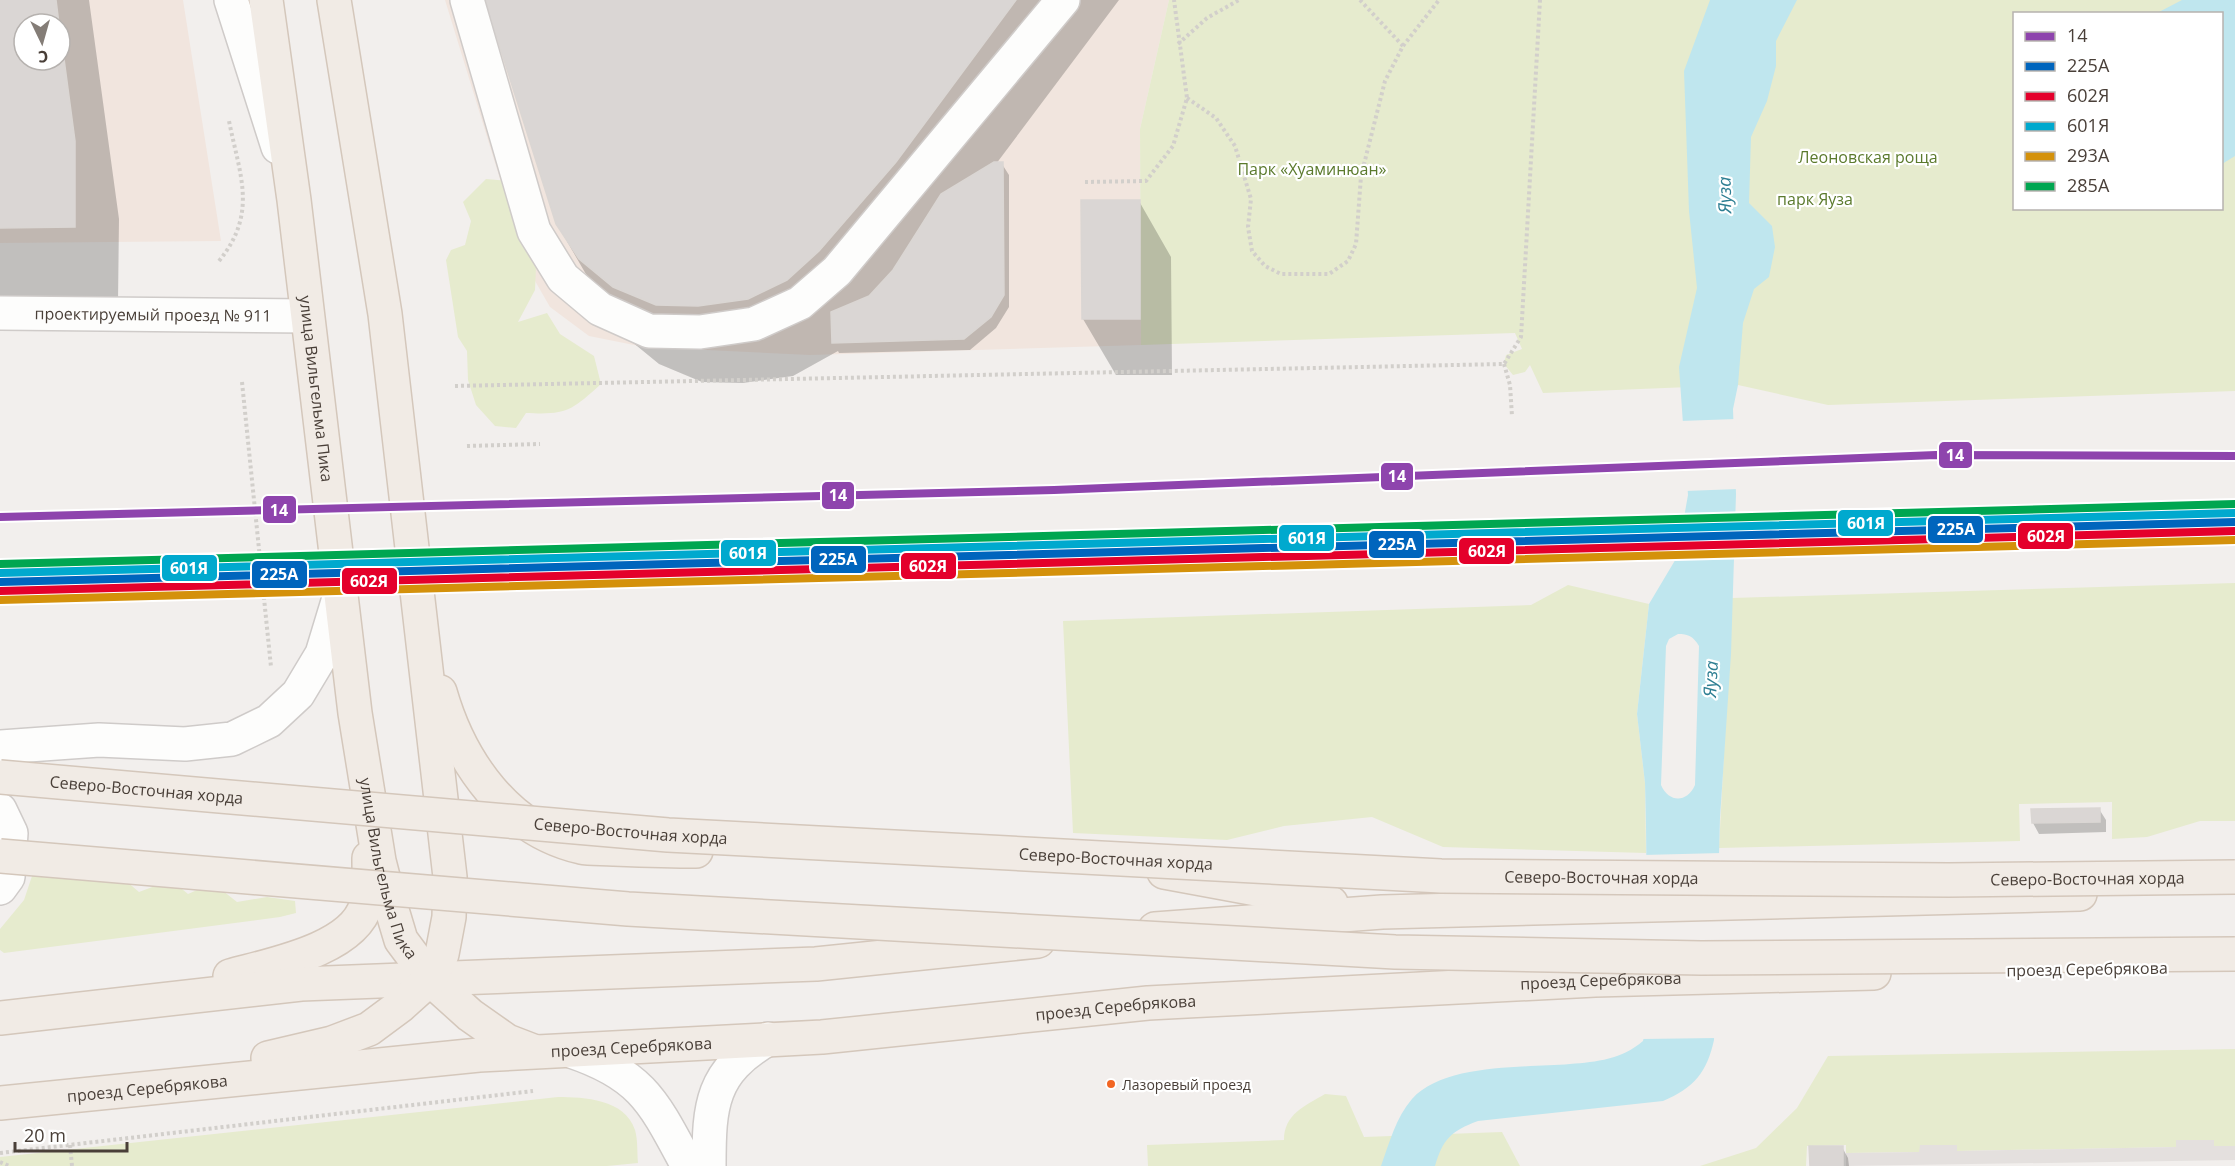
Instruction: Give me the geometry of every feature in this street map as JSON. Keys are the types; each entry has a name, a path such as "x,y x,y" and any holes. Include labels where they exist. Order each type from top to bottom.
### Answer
{"main road":[{"name":"улица Вильгельма Пика","path":"266,0 294,200 339,598 379,861 401,940 430,979 480,1022 507,1041 537,1052"},
{"name":"улица Вильгельма Пика","path":"131,1088 332,1043 369,1029 400,1006 430,979 442,954 449,917 450,877 385,314 334,0"},
{"path":"419,621 448,721 482,780 509,812 542,833 582,847 1098,860 1382,912"},
{"name":"Северо-Восточная хорда","path":"0,777 668,835 1441,876 1948,880 2235,877"},
{"path":"144,1000 328,945 356,923 366,905 370,802"},
{"path":"0,856 628,909 1395,952 1701,958 2235,954"},
{"path":"0,1018 301,984 816,964 1221,922 1382,912 2235,891"},
{"name":"проезд Серебрякова","path":"0,1103 131,1088 479,1055 822,1037 1148,1003 1595,980 2235,966"}],"street":[{"path":"231,0 294,200"},
{"path":"467,0 534,231 563,278 600,309 649,332 700,332 754,324 800,303 837,272 1064,0"},
{"name":"проектируемый проезд № 911","path":"0,313 307,316"},
{"path":"0,747 99,740 185,744 232,739 269,721 298,694 322,654 339,598"},
{"path":"0,810 11,833 8,877 0,888"},
{"path":"709,1166 709,1121 716,1092 730,1067 749,1050 768,1039"},
{"path":"571,1051 603,1062 627,1076 649,1096 688,1166"}],"path":[{"path":"1085,182 1146,181 1173,146 1187,98 1178,44 1174,0"},
{"path":"1178,44 1207,18 1239,0"},
{"path":"1360,0 1403,46"},
{"path":"1187,98 1216,118 1235,146 1250,192 1248,227 1252,251 1265,266 1281,274 1329,274 1348,261 1356,244 1361,176 1385,81 1403,46 1439,0"},
{"path":"1512,416 1510,385 1504,364 1521,337 1540,0"},
{"path":"219,261 234,242 243,218"},
{"path":"455,386 1504,364"},
{"path":"243,381 272,675"},
{"path":"467,446 540,444"},
{"path":"0,1153 545,1089"},
{"path":"70,1145 72,1166"},
{"path":"0,1162 9,1166"}],"shaded area":[{"path":"0,0 183,0 221,241 0,243"},
{"path":"445,0 1169,0 1140,129 1141,345 810,355 644,347 589,336 550,307 527,267"},
{"path":"2176,1140 2214,1140 2214,1146 2235,1146 2235,1160 1846,1166 1846,1153 1919,1152 1920,1145 1957,1145 1957,1151 2176,1147"}],"green space":[{"name":"парк Яуза","path":"1169,0 2235,0 2235,391 1828,405 1738,385 1543,393 1530,365 1525,372 1513,375 1504,364 1506,355 1522,349 1515,333 1141,345 1140,129"},
{"path":"486,179 509,181 536,267 535,290 518,322 547,313 560,334 594,356 601,384 575,406 568,409 551,413 526,413 516,428 495,426 476,405 468,380 467,351 458,337 446,260 451,250 465,245 471,221 463,202"},
{"path":"2235,583 2235,821 2200,821 2147,837 2112,839 2112,802 2019,804 2020,841 1719,848 1732,598"},
{"path":"1568,585 1649,604 1637,714 1645,783 1646,853 1443,847 1372,817 1284,826 1227,840 1073,833 1063,621 1531,605"},
{"path":"36,864 119,875 139,892 171,880 188,894 213,883 237,902 267,897 295,901 296,913 4,953 0,950 0,929 24,900"},
{"path":"2235,1049 2235,1146 2214,1146 2213,1140 2177,1140 2177,1147 1957,1151 1957,1145 1920,1146 1920,1152 1846,1153 1846,1145 1807,1146 1806,1166 1700,1166 1756,1148 1797,1108 1828,1056"},
{"path":"1325,1094 1346,1096 1364,1137 1502,1132 1520,1166 1148,1166 1147,1145 1284,1140 1285,1131 1292,1117 1303,1107"},
{"path":"558,1097 591,1099 613,1106 622,1112 630,1120 635,1130 638,1163 607,1166 0,1166 0,1157"}],"water":[{"name":"Яуза","path":"1710,0 1797,0 1776,41 1776,66 1767,101 1751,137 1749,203 1772,226 1775,247 1769,277 1754,289 1743,323 1738,385 1733,409 1736,494 1731,654 1720,818 1714,1040 1711,1051 1698,1078 1674,1096 1663,1101 1478,1121 1461,1128 1449,1137 1441,1149 1435,1166 1381,1166 1393,1131 1406,1106 1426,1087 1464,1073 1486,1069 1599,1061 1627,1052 1643,1041 1648,1018 1646,825 1645,783 1637,714 1649,604 1677,557 1688,495 1679,367 1697,288 1689,211 1684,71","holes":["1678,634 1687,635 1699,646 1695,785 1692,791 1683,798 1673,798 1664,791 1661,785 1666,646 1669,639"]},
{"path":"2182,0 2235,0 2235,156 2223,163 2223,12 2159,12"}],"pier":[{"path":"1736,419 1738,489 1685,491 1680,421"},
{"path":"1737,518 1736,557 1672,559 1682,520"},
{"path":"1722,853 1717,1038 1641,1039 1645,1017 1643,855"}],"building":[{"path":"0,0 56,0 58,12 12,12 12,72 66,72 75,141 75,227 0,228"},
{"path":"485,0 1016,0 896,162 819,251 787,280 748,299 698,306 656,305 613,287 579,259 556,224"},
{"path":"994,162 1003,162 1004,295 991,317 964,339 832,343 831,312 869,296 893,270 941,194"},
{"path":"1081,200 1140,200 1140,319 1082,319"},
{"path":"2100,808 2100,822 2032,823 2031,809"},
{"path":"1809,1146 1843,1146 1843,1166 1810,1166"}],"transit line":[{"name":"14","path":"0,517 1054,490 1936,455 2235,456"},
{"name":"285А","path":"0,564 2235,504"},
{"name":"601Я","path":"0,573 2235,513"},
{"name":"225А","path":"0,582 2235,522"},
{"name":"602Я","path":"0,591 2235,531"},
{"name":"293А","path":"0,600 2235,540"}],"place":[{"name":"Лазоревый проезд","path":"1111,1084"}],"park label":[{"name":"Леоновская роща","path":"1868,157"},
{"name":"Парк «Хуаминюан»","path":"1312,169"}]}
